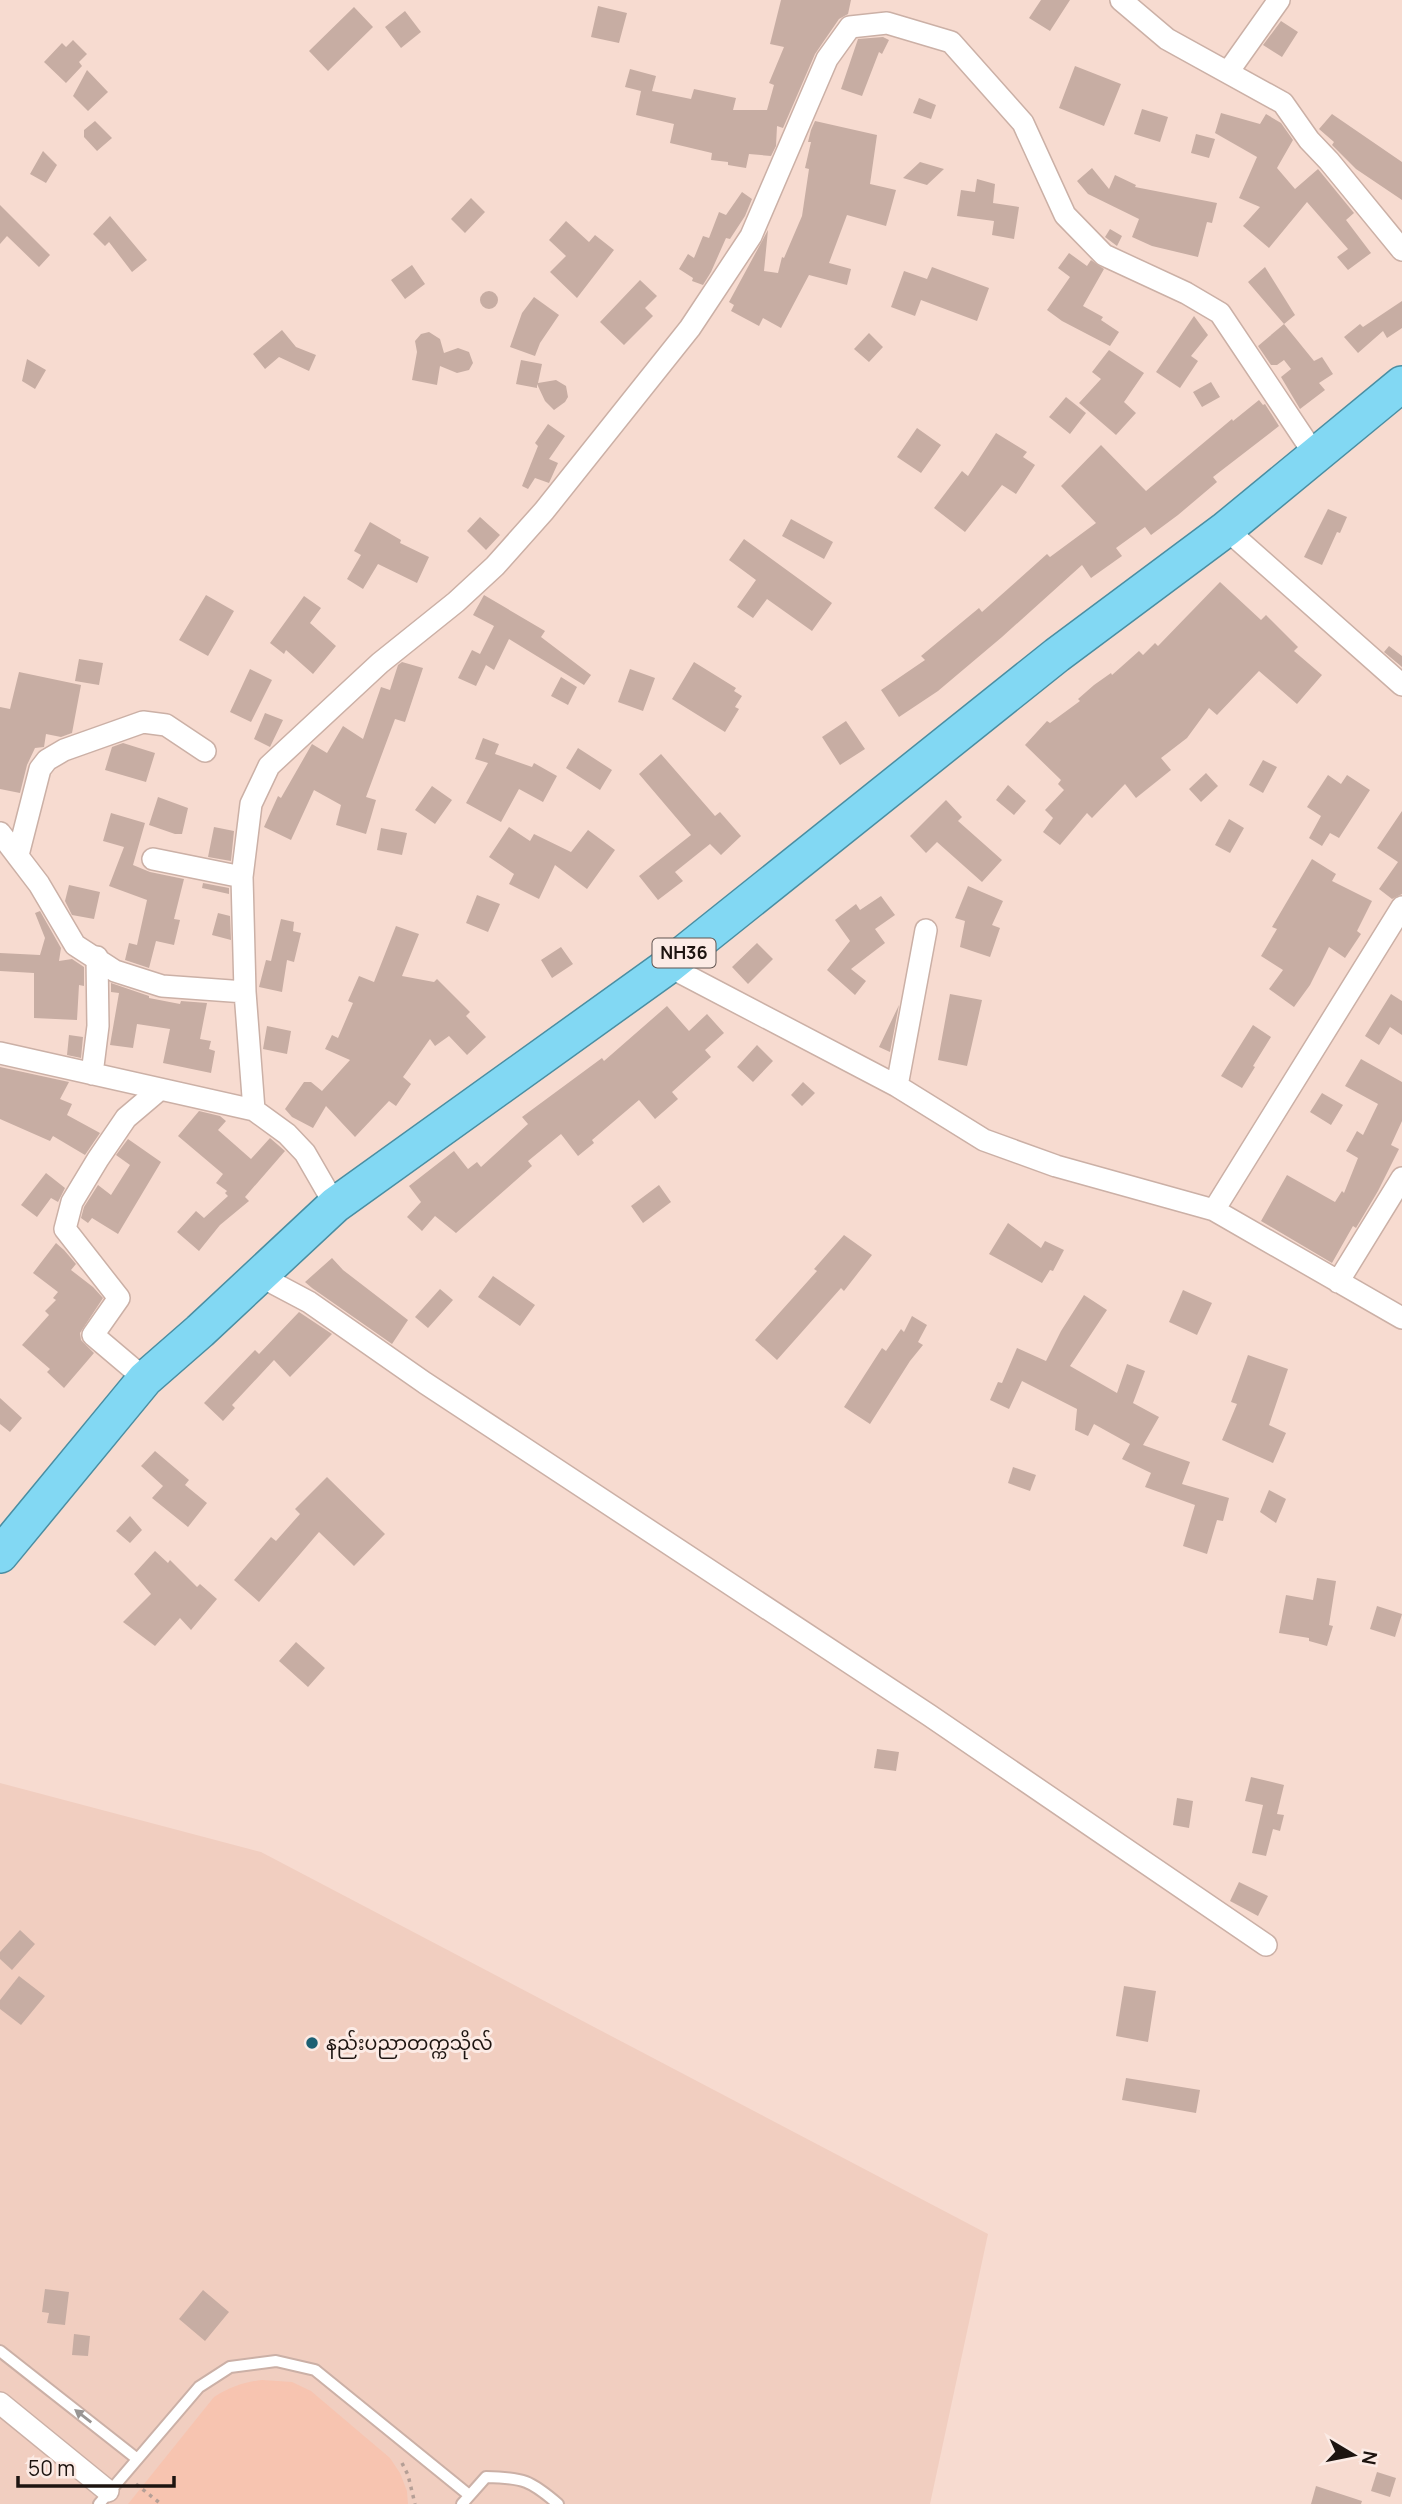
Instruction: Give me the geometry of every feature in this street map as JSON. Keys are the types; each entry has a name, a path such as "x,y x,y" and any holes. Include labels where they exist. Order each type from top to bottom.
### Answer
{"highway":[{"name":"NH36","path":"0,1555 145,1379 335,1205 668,966 1057,655 1226,529 1402,384"}],"street":[{"path":"1121,0 1167,39 1283,103 1309,140 1402,250"},
{"path":"1228,72 1279,0"},
{"path":"254,1110 245,992 242,877 251,804 270,766 380,663 456,602 495,566 544,510 690,328 751,236 827,59 850,27 887,23 951,42 1023,123 1065,215 1104,255 1186,293 1220,313 1315,455"},
{"path":"1226,529 1402,685"},
{"path":"18,855 40,769 55,755 143,722 166,725 205,751"},
{"path":"0,834 39,884 75,945 115,971 162,986 245,992"},
{"path":"153,859 242,877"},
{"path":"1214,1210 1402,907"},
{"path":"897,1086 926,930"},
{"path":"92,1074 98,1026 97,957"},
{"path":"668,966 897,1086 984,1140 1056,1167 1214,1210 1402,1318"},
{"path":"0,1053 254,1110 306,1153 335,1205"},
{"path":"145,1379 93,1335 119,1298 65,1229 72,1202 112,1138 126,1118 159,1090"},
{"path":"1338,1282 1402,1178"},
{"path":"258,1275 309,1302 437,1390 929,1715 1266,1945"},
{"path":"0,2403 104,2497"}],"lane":[{"path":"0,2351 136,2458"},
{"path":"104,2497 200,2387 230,2367 276,2361 315,2371 465,2500 486,2477 512,2478 533,2483 558,2504"}],"path":[{"path":"396,2454 408,2475 415,2504"},
{"path":"123,2475 161,2504"}],"shaded area":[{"name":"နည်းပညာတက္ကသိုလ်","path":"0,1783 261,1852 988,2234 930,2504 0,2504"},
{"path":"262,2380 292,2382 311,2391 390,2458 400,2473 407,2491 408,2504 128,2504 214,2397 237,2386"}],"building":[{"path":"781,0 851,0 848,14 839,19 815,54 783,128 777,126 776,146 771,156 749,154 746,168 711,160 712,153 670,143 674,124 636,115 641,91 625,87 630,69 656,76 652,91 691,99 694,89 736,98 733,110 767,110 774,85 769,83 784,47 770,44"},
{"path":"1041,0 1070,0 1050,31 1029,18"},
{"path":"598,6 627,13 619,43 591,37"},
{"path":"354,7 373,27 328,71 309,51"},
{"path":"405,11 421,32 401,48 385,27"},
{"path":"1281,21 1298,32 1282,57 1263,45"},
{"path":"883,37 889,40 882,54 879,52 862,96 841,89 858,39"},
{"path":"73,40 87,54 79,62 82,66 66,83 44,62 62,43 66,47"},
{"path":"1075,66 1121,84 1104,126 1059,108"},
{"path":"87,70 108,92 88,111 73,96"},
{"path":"919,98 936,105 931,119 913,113"},
{"path":"1142,109 1168,117 1160,142 1134,134"},
{"path":"1221,113 1260,124 1266,114 1281,123 1293,140 1277,168 1295,189 1318,169 1354,213 1346,220 1371,253 1348,270 1337,257 1348,249 1307,202 1269,248 1243,226 1260,207 1239,198 1257,157 1215,133"},
{"path":"1332,114 1402,162 1402,200 1356,169 1332,145 1334,142 1319,129"},
{"path":"95,121 112,138 97,151 84,137 84,130"},
{"path":"815,121 877,135 870,184 896,190 886,226 847,215 829,263 851,269 847,285 809,275 781,328 763,318 759,326 731,311 734,305 729,302 768,230 764,271 778,273 782,257 784,258 802,216 809,169 805,168 811,142 808,142"},
{"path":"1196,134 1215,139 1209,158 1191,153"},
{"path":"43,151 57,165 46,183 30,174"},
{"path":"920,162 944,169 927,185 903,178"},
{"path":"1092,168 1109,189 1115,175 1136,185 1135,187 1217,203 1212,223 1207,222 1198,257 1152,246 1132,237 1139,219 1088,194 1077,181"},
{"path":"977,179 995,184 993,203 1019,207 1014,239 992,235 994,221 957,216 961,190 975,192"},
{"path":"742,192 752,199 745,216 730,239 726,238 703,285 692,281 693,278 679,269 688,254 694,258 703,236 709,238 719,212 726,215"},
{"path":"471,198 485,212 465,233 451,219"},
{"path":"0,205 50,255 39,267 7,236 0,244"},
{"path":"110,216 147,260 132,272 109,242 105,246 93,234"},
{"path":"566,221 589,242 595,235 614,250 577,298 550,272 566,256 549,240"},
{"path":"1110,229 1122,236 1117,246 1105,237"},
{"path":"1069,253 1087,266 1091,260 1104,269 1083,306 1103,317 1101,320 1119,332 1110,346 1062,321 1047,310 1070,277 1058,268"},
{"path":"412,265 425,284 405,299 391,280"},
{"path":"932,267 989,288 977,321 921,300 915,316 891,307 904,271 927,279"},
{"path":"1265,267 1295,315 1284,324 1248,282"},
{"path":"640,280 657,296 645,308 653,316 624,345 600,322"},
{"path":"489,291 495,294 498,300 495,306 489,309 483,306 480,300 483,294"},
{"path":"534,297 559,315 540,343 535,356 510,347 522,313"},
{"path":"1402,301 1402,328 1387,338 1383,331 1358,353 1344,337 1360,324 1363,327"},
{"path":"1194,316 1208,335 1191,356 1198,361 1180,388 1156,372"},
{"path":"1284,324 1314,361 1322,357 1333,374 1319,383 1325,390 1300,409 1281,377 1291,369 1284,360 1277,365 1271,365 1258,346"},
{"path":"282,330 296,347 316,355 309,371 279,357 265,369 253,354"},
{"path":"429,332 440,339 444,353 458,348 469,352 473,363 469,370 457,373 440,366 437,385 412,380 417,352 415,341 421,334"},
{"path":"869,333 883,347 869,362 854,349"},
{"path":"1109,350 1144,373 1124,402 1136,413 1116,435 1079,403 1101,379 1092,372"},
{"path":"27,359 46,370 35,389 22,381"},
{"path":"521,360 542,364 538,383 556,380 566,386 568,397 565,402 554,410 545,401 537,384 537,388 516,384"},
{"path":"1211,382 1220,397 1202,407 1193,392"},
{"path":"1066,397 1086,413 1070,434 1049,417"},
{"path":"1259,400 1265,404 1279,426 1213,477 1217,482 1151,535 1145,527 1116,548 1122,556 1091,578 1082,565 938,691 899,717 881,690 925,660 921,656 979,608 982,612 1047,554 1050,557 1096,523 1061,486 1101,445 1146,491 1232,419 1233,421"},
{"path":"548,424 565,436 549,459 558,463 549,483 535,478 528,489 522,486 538,446 535,443"},
{"path":"917,428 941,445 921,473 897,457"},
{"path":"996,433 1027,452 1023,457 1035,465 1016,494 1002,485 965,532 934,508 962,471 968,476"},
{"path":"1328,509 1347,517 1322,565 1304,557"},
{"path":"480,517 500,535 486,550 467,531"},
{"path":"791,519 833,542 824,559 782,536"},
{"path":"370,522 401,540 400,543 429,557 417,583 378,564 363,589 347,579 361,555 354,551"},
{"path":"744,539 832,603 812,631 767,599 753,618 737,607 756,580 729,560"},
{"path":"1220,582 1261,620 1266,615 1298,647 1294,651 1322,675 1297,704 1259,671 1217,715 1209,708 1187,738 1161,758 1171,770 1136,798 1125,784 1092,818 1087,813 1060,845 1043,832 1053,818 1045,810 1064,790 1058,784 1061,780 1025,745 1047,721 1050,723 1080,701 1078,699 1094,685 1111,673 1112,675 1139,651 1143,655 1155,643 1158,646"},
{"path":"206,595 234,611 208,656 179,640"},
{"path":"484,595 545,631 541,637 591,675 584,685 509,639 494,670 486,665 476,686 458,678 472,650 480,654 494,626 473,615"},
{"path":"304,596 321,608 310,623 336,646 313,674 286,650 284,654 270,643"},
{"path":"1389,646 1402,656 1402,667 1384,652"},
{"path":"79,659 103,663 99,685 75,681"},
{"path":"402,662 423,668 405,722 395,719 366,797 376,800 366,834 336,825 341,805 314,790 291,840 264,827 278,796 281,798 312,744 327,753 343,726 363,739 381,687 390,690 398,665"},
{"path":"694,662 736,688 734,691 742,696 735,707 739,709 725,732 672,699"},
{"path":"250,669 272,680 251,722 230,712"},
{"path":"630,669 655,678 643,711 618,702"},
{"path":"19,672 81,685 72,733 61,737 46,734 44,747 35,748 27,765 20,793 0,789 0,707 10,709"},
{"path":"561,677 577,687 568,705 551,696"},
{"path":"265,713 283,720 270,747 254,739"},
{"path":"846,721 865,749 840,765 822,737"},
{"path":"483,738 499,744 495,754 532,767 534,763 557,776 543,802 519,789 501,822 466,803 488,763 475,759"},
{"path":"123,743 155,753 146,782 105,770 112,747"},
{"path":"578,748 612,770 600,790 566,768"},
{"path":"661,754 715,816 720,812 741,836 721,855 710,844 675,872 683,881 658,900 639,876 691,835 639,774"},
{"path":"1263,760 1277,767 1263,793 1249,785"},
{"path":"1206,773 1218,786 1201,802 1189,789"},
{"path":"1328,775 1341,784 1347,775 1370,790 1339,838 1330,833 1322,846 1309,838 1321,816 1307,807"},
{"path":"1008,785 1026,801 1014,815 996,800"},
{"path":"432,786 452,800 435,824 415,810"},
{"path":"158,797 188,808 182,834 149,825"},
{"path":"946,800 962,817 958,821 1002,860 982,882 937,842 926,853 910,836"},
{"path":"1402,811 1402,894 1392,899 1379,889 1398,862 1377,848"},
{"path":"111,813 145,823 133,865 150,872 184,879 174,919 180,920 174,945 156,941 149,968 125,960 129,943 137,945 147,900 109,886 124,847 103,841"},
{"path":"1229,819 1244,828 1230,853 1215,845"},
{"path":"214,827 234,831 231,861 208,857"},
{"path":"509,827 530,841 534,834 571,852 588,830 615,850 587,889 555,865 539,899 509,884 514,874 489,857"},
{"path":"381,828 407,833 402,855 377,850"},
{"path":"1312,859 1336,874 1332,881 1372,901 1357,931 1361,934 1345,958 1329,947 1310,985 1294,1007 1269,989 1283,970 1261,956 1277,929 1272,927"},
{"path":"203,883 229,888 229,894 202,888"},
{"path":"69,885 100,892 94,919 72,915 65,901"},
{"path":"968,886 1003,901 992,925 1000,928 990,957 960,947 965,921 955,918"},
{"path":"477,895 500,904 488,932 466,923"},
{"path":"881,896 895,915 875,929 885,943 851,969 866,981 855,995 827,970 850,941 835,920 856,904 860,910"},
{"path":"40,911 61,948 59,961 72,959 84,967 84,986 79,985 77,1020 34,1018 34,973 0,971 0,953 40,955 45,938 35,913"},
{"path":"218,913 230,916 231,940 212,935"},
{"path":"281,919 294,922 293,931 301,933 294,962 287,960 282,992 259,987 266,960 271,961"},
{"path":"396,926 419,934 402,976 434,982 437,979 470,1012 466,1016 486,1037 467,1055 449,1036 435,1046 430,1039 403,1077 411,1084 396,1106 389,1101 355,1137 326,1106 313,1128 292,1117 285,1109 304,1082 311,1082 322,1091 350,1060 325,1049 332,1035 338,1038 353,1003 348,1001 359,976 374,982"},
{"path":"757,943 773,959 748,984 732,967"},
{"path":"561,947 573,964 552,978 541,960"},
{"path":"111,983 149,998 180,1004 181,1001 207,1003 200,1039 211,1041 209,1049 215,1051 211,1073 163,1063 170,1029 137,1024 133,1048 110,1045 119,993 111,992"},
{"path":"950,994 982,1000 967,1066 938,1060"},
{"path":"1391,994 1402,1001 1402,1035 1390,1027 1379,1045 1365,1036"},
{"path":"899,1005 890,1052 879,1047"},
{"path":"667,1006 689,1031 707,1014 724,1033 705,1050 711,1057 672,1092 678,1099 655,1119 639,1100 592,1140 594,1143 578,1156 561,1134 528,1161 532,1166 456,1233 435,1216 422,1231 407,1217 421,1202 409,1186 454,1151 468,1169 477,1162 481,1167 528,1124 522,1117 602,1058 604,1061"},
{"path":"1253,1025 1271,1037 1242,1088 1221,1076"},
{"path":"267,1026 291,1031 287,1054 263,1049"},
{"path":"69,1035 83,1037 81,1058 67,1055"},
{"path":"757,1045 773,1061 753,1082 737,1067"},
{"path":"1361,1059 1402,1082 1402,1121 1391,1145 1399,1149 1378,1191 1356,1228 1353,1226 1332,1263 1261,1221 1287,1175 1335,1202 1342,1191 1344,1193 1358,1158 1346,1151 1357,1131 1363,1135 1378,1104 1345,1086"},
{"path":"0,1067 69,1082 60,1099 72,1104 67,1115 100,1133 85,1155 53,1136 50,1141 0,1119"},
{"path":"803,1082 815,1093 802,1106 791,1095"},
{"path":"1322,1093 1343,1105 1331,1125 1310,1112"},
{"path":"199,1111 220,1116 226,1121 218,1130 251,1159 270,1138 285,1151 245,1197 249,1201 220,1225 199,1251 177,1232 196,1211 204,1218 228,1196 225,1193 227,1191 216,1183 223,1174 178,1136"},
{"path":"128,1139 161,1162 118,1234 92,1218 88,1223 81,1218 84,1207 98,1185 111,1195 130,1165 116,1155"},
{"path":"46,1173 65,1188 58,1202 51,1198 37,1217 21,1205"},
{"path":"659,1185 671,1202 643,1223 631,1206"},
{"path":"1008,1223 1041,1248 1045,1241 1064,1250 1053,1271 1050,1270 1042,1283 989,1254"},
{"path":"844,1235 872,1255 844,1291 841,1288 777,1360 755,1340 817,1271 814,1269"},
{"path":"56,1243 76,1264 71,1270 103,1298 80,1333 81,1340 94,1353 64,1388 47,1372 50,1369 22,1345 49,1315 45,1311 56,1300 53,1298 58,1292 33,1273"},
{"path":"332,1258 343,1270 408,1320 392,1344 305,1282"},
{"path":"493,1276 535,1305 520,1326 478,1297"},
{"path":"440,1289 453,1300 428,1328 415,1317"},
{"path":"1183,1290 1212,1303 1197,1335 1169,1322"},
{"path":"1084,1295 1107,1310 1070,1366 1117,1393 1127,1364 1145,1371 1133,1403 1159,1417 1143,1445 1190,1462 1182,1484 1229,1498 1223,1521 1217,1520 1207,1554 1183,1546 1195,1505 1145,1487 1151,1473 1122,1459 1130,1444 1094,1424 1088,1436 1075,1430 1077,1409 1022,1381 1009,1409 990,1400 998,1382 1002,1383 1017,1348 1046,1361"},
{"path":"299,1312 332,1334 290,1377 274,1360 232,1405 235,1408 223,1421 204,1403 255,1350 259,1354"},
{"path":"912,1316 927,1325 918,1342 923,1345 870,1424 844,1407 882,1348 886,1351 901,1329 904,1332"},
{"path":"1248,1355 1288,1369 1269,1425 1286,1433 1273,1463 1222,1440 1237,1404 1231,1402"},
{"path":"0,1398 22,1418 10,1432 0,1424"},
{"path":"155,1451 189,1480 185,1485 207,1503 188,1527 152,1498 163,1486 141,1466"},
{"path":"1013,1467 1036,1475 1030,1491 1008,1483"},
{"path":"327,1477 385,1534 354,1566 319,1532 259,1602 234,1580 271,1537 276,1541 300,1514 295,1509"},
{"path":"1269,1490 1286,1499 1276,1523 1260,1512"},
{"path":"130,1516 142,1530 130,1543 116,1531"},
{"path":"155,1551 168,1563 170,1560 197,1587 200,1584 217,1599 191,1630 180,1618 155,1646 123,1622 151,1594 134,1574"},
{"path":"1317,1578 1336,1581 1329,1625 1333,1626 1327,1646 1309,1641 1309,1638 1279,1633 1286,1595 1313,1600"},
{"path":"1377,1606 1402,1614 1395,1637 1370,1629"},
{"path":"296,1642 325,1668 308,1687 279,1661"},
{"path":"877,1749 899,1752 896,1771 874,1768"},
{"path":"1251,1777 1284,1785 1277,1814 1284,1815 1280,1831 1273,1829 1266,1856 1252,1853 1263,1805 1245,1801"},
{"path":"1177,1798 1193,1801 1189,1828 1173,1825"},
{"path":"1239,1882 1268,1896 1258,1916 1230,1901"},
{"path":"20,1930 35,1944 12,1970 0,1959 0,1952"},
{"path":"19,1976 45,1996 21,2025 0,2009 0,2000"},
{"path":"1124,1986 1156,1991 1148,2042 1116,2036"},
{"path":"1126,2078 1200,2090 1196,2113 1122,2100"},
{"path":"45,2289 69,2292 65,2325 47,2323 49,2313 42,2312"},
{"path":"203,2290 229,2312 205,2341 179,2319"},
{"path":"74,2334 90,2336 88,2356 72,2355"},
{"path":"1377,2472 1396,2478 1390,2497 1371,2491"},
{"path":"1316,2486 1362,2501 1361,2504 1311,2504"}],"place":[{"name":"နည်းပညာတက္ကသိုလ်","path":"312,2043"}]}
